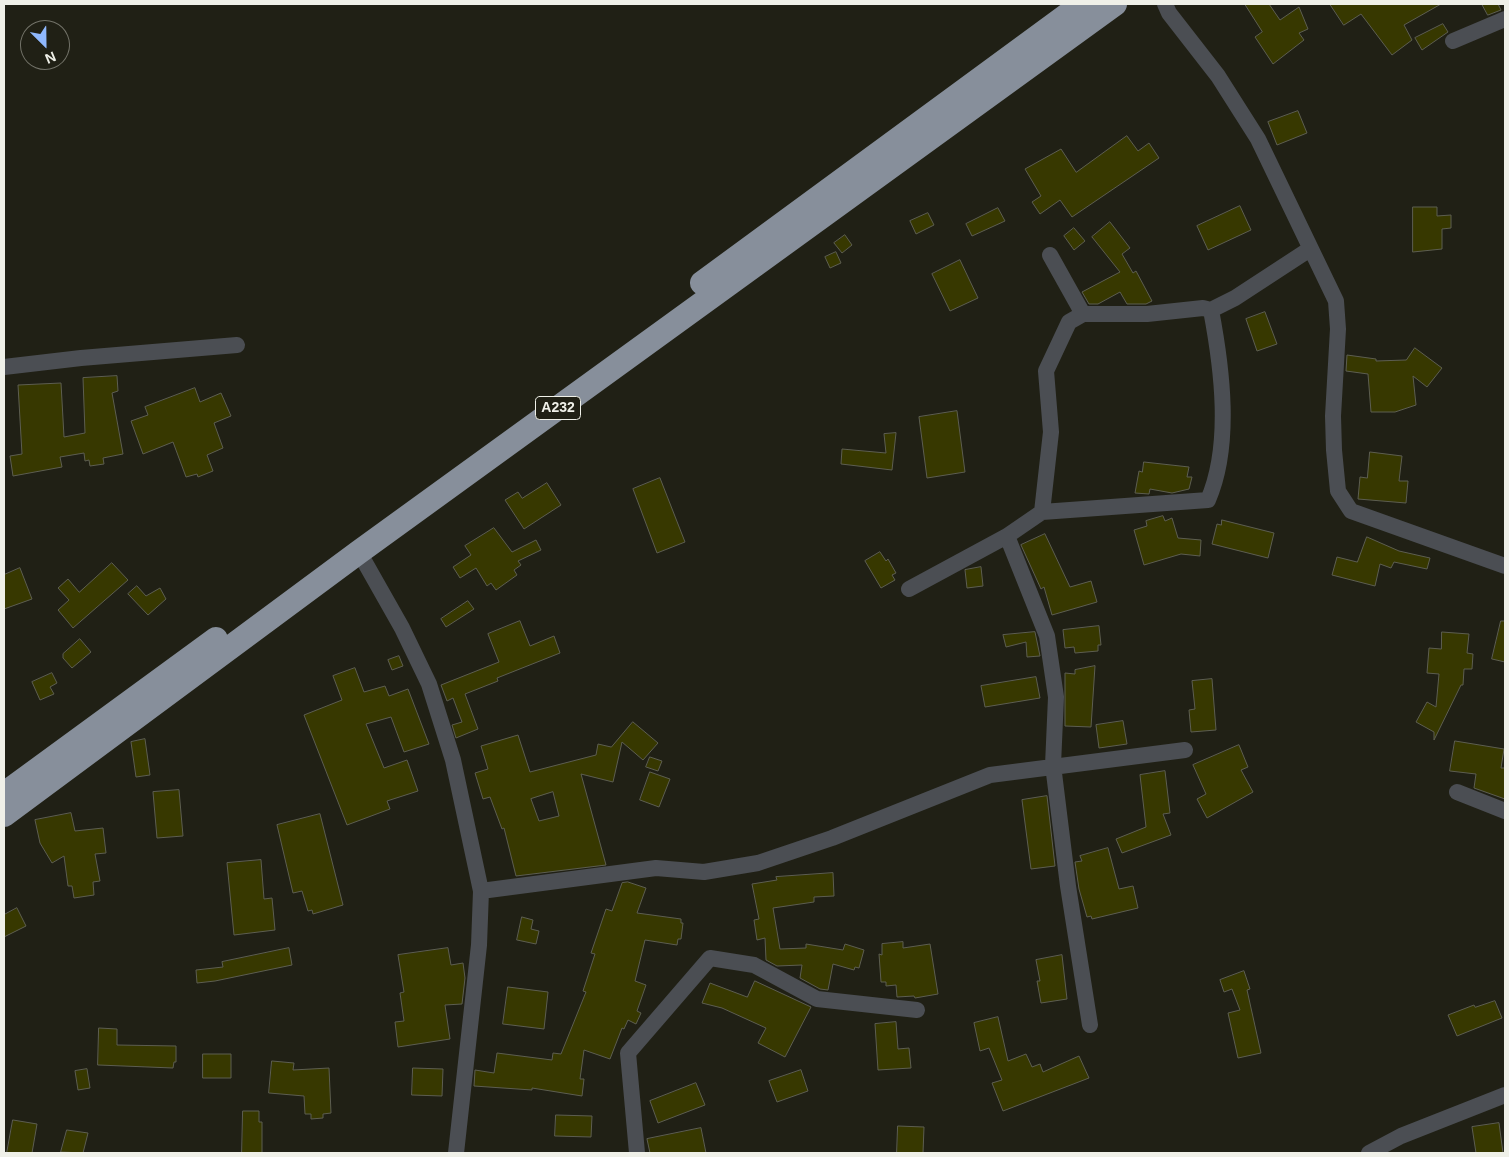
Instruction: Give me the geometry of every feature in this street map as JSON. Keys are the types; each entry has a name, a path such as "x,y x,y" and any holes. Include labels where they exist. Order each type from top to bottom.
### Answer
{"highway":[{"name":"A232","path":"4,794 1082,4"},
{"name":"A232","path":"4,815 359,552 1115,4"}],"street":[{"path":"1165,4 1169,13 1218,76 1258,139 1336,301 1338,329 1333,416 1338,491 1351,511 1505,566"},
{"path":"1453,41 1505,19"},
{"path":"1042,512 1051,432 1046,370 1069,322 1083,314 1147,314 1203,308 1211,310 1235,298 1310,249"},
{"path":"1050,255 1083,314"},
{"path":"909,589 1007,536 1042,512 1208,500 1216,482 1223,440 1221,387 1211,310"},
{"path":"4,367 81,358 237,345"},
{"path":"1007,536 1047,636 1056,697 1053,765 1068,886 1090,1025"},
{"path":"359,552 402,628 429,684 453,760 481,890 479,945 456,1153"},
{"path":"481,890 656,868 704,872 758,863 832,838 990,775 1053,765 1185,750"},
{"path":"1457,792 1505,811"},
{"path":"637,1153 628,1053 710,958 754,965 817,999 917,1010"},
{"path":"1369,1153 1401,1136 1505,1095"}],"building":[{"path":"1245,4 1269,4 1280,20 1299,7 1308,29 1299,33 1304,40 1273,64 1255,37 1262,32"},
{"path":"1330,4 1441,4 1404,25 1412,40 1392,55 1361,14 1344,25"},
{"path":"1482,4 1498,4 1501,10 1488,15"},
{"path":"1443,24 1448,32 1422,50 1415,38"},
{"path":"1298,111 1307,133 1277,145 1268,122"},
{"path":"1127,136 1138,151 1149,143 1159,158 1072,217 1060,200 1040,214 1032,202 1041,196 1025,169 1061,149 1076,172"},
{"path":"1240,206 1251,230 1208,250 1197,226"},
{"path":"1413,207 1437,207 1437,216 1451,215 1451,228 1442,229 1442,249 1413,252"},
{"path":"998,208 1005,221 972,236 966,224"},
{"path":"928,213 934,225 916,234 910,221"},
{"path":"1110,222 1130,248 1122,254 1133,273 1136,271 1152,301 1146,304 1127,304 1120,292 1098,304 1089,304 1082,292 1120,272 1092,237"},
{"path":"1074,228 1085,241 1074,250 1064,236"},
{"path":"845,235 852,245 842,253 834,243"},
{"path":"836,252 841,263 830,268 825,257"},
{"path":"960,260 978,298 950,311 932,274"},
{"path":"1265,312 1277,344 1257,351 1246,319"},
{"path":"1415,348 1442,368 1427,387 1413,376 1416,405 1395,412 1371,412 1368,374 1346,371 1347,355 1376,359 1376,361 1406,360"},
{"path":"117,376 118,391 112,393 123,454 103,458 104,464 90,466 89,460 85,461 84,453 60,457 62,467 13,476 10,456 22,454 18,385 61,383 64,437 85,433 83,378"},
{"path":"195,388 200,402 221,393 231,416 214,423 223,448 207,455 213,471 198,477 197,474 186,477 173,442 143,454 131,421 148,415 145,407"},
{"path":"957,411 965,472 927,478 919,417"},
{"path":"896,433 892,470 841,464 842,449 886,453 884,434"},
{"path":"1370,452 1402,456 1399,481 1408,481 1406,503 1358,499 1360,477 1367,478"},
{"path":"1144,462 1189,467 1187,477 1192,477 1189,489 1172,493 1150,489 1149,494 1135,493 1139,471 1142,472"},
{"path":"660,478 685,542 657,553 633,489"},
{"path":"547,483 561,505 524,529 505,500 518,492 522,498"},
{"path":"1163,516 1165,521 1172,518 1178,538 1201,540 1200,556 1181,554 1144,565 1134,530 1147,526 1146,521"},
{"path":"1222,520 1274,533 1268,558 1212,544 1217,524 1221,525"},
{"path":"494,528 512,552 536,540 541,550 518,561 521,565 514,570 517,575 496,590 491,583 487,586 476,568 460,578 453,567 471,555 465,546"},
{"path":"1045,534 1070,587 1091,581 1097,602 1052,615 1044,587 1041,589 1021,545"},
{"path":"1367,537 1399,551 1430,558 1427,569 1394,562 1391,568 1380,564 1375,586 1332,575 1337,557 1357,562"},
{"path":"880,552 886,561 888,559 896,573 892,575 895,580 881,588 865,561"},
{"path":"112,563 128,580 73,628 58,610 69,600 58,588 68,579 79,592"},
{"path":"981,567 983,586 967,588 965,570"},
{"path":"20,568 32,599 4,609 4,575"},
{"path":"137,586 146,596 160,588 166,599 148,615 128,594"},
{"path":"468,601 474,609 446,627 441,619"},
{"path":"520,621 530,646 554,636 560,653 497,678 498,681 465,694 478,729 456,738 452,725 462,722 453,698 447,701 441,685 499,662 488,634"},
{"path":"1501,621 1505,621 1505,662 1492,659"},
{"path":"1099,626 1101,645 1098,645 1098,651 1075,653 1074,647 1065,648 1063,630"},
{"path":"1035,632 1040,656 1027,657 1026,642 1006,647 1003,635"},
{"path":"1442,632 1469,634 1467,653 1473,654 1472,669 1464,669 1463,685 1461,685 1434,740 1434,732 1416,722 1427,702 1436,707 1439,674 1427,673 1429,648 1441,649"},
{"path":"80,639 91,652 72,668 63,658 63,654"},
{"path":"399,656 403,666 392,670 388,660"},
{"path":"1095,666 1091,727 1065,726 1065,673 1075,674 1075,670"},
{"path":"355,668 364,692 385,686 389,696 408,689 429,744 404,752 391,717 366,724 384,768 407,760 418,791 387,801 390,809 347,825 304,715 342,700 333,676"},
{"path":"52,673 57,683 50,687 54,694 40,700 32,682"},
{"path":"1036,677 1040,698 985,707 981,686"},
{"path":"1212,679 1216,730 1191,732 1189,710 1195,709 1192,681"},
{"path":"1123,721 1127,744 1099,748 1096,725"},
{"path":"633,722 658,743 643,760 622,742 613,782 581,774 606,865 516,876 504,828 502,829 490,797 483,799 475,773 488,769 481,746 518,735 530,772 596,755 598,744 611,747","holes":["553,792 559,816 539,821 531,799"]},
{"path":"145,739 150,775 136,777 131,742"},
{"path":"1455,741 1504,749 1501,768 1505,768 1505,799 1474,788 1476,774 1450,771"},
{"path":"1239,745 1248,767 1241,770 1253,792 1207,818 1197,799 1206,794 1193,765"},
{"path":"650,757 662,761 658,771 646,767"},
{"path":"1165,771 1170,813 1163,814 1171,835 1122,853 1116,839 1146,827 1140,775"},
{"path":"650,772 670,779 659,807 640,800"},
{"path":"179,790 183,836 157,838 153,792"},
{"path":"1047,796 1055,866 1031,869 1022,800"},
{"path":"71,813 75,831 103,828 106,853 95,854 100,881 93,882 94,895 74,898 72,886 68,886 64,856 52,863 40,843 35,820"},
{"path":"320,814 343,905 313,914 312,910 308,911 302,891 293,893 277,825"},
{"path":"1108,848 1119,889 1133,886 1138,908 1092,919 1091,916 1087,917 1079,889 1075,862 1082,861 1080,856"},
{"path":"261,860 264,899 272,898 275,930 234,935 227,863"},
{"path":"833,873 834,896 814,897 814,902 773,908 780,949 806,948 806,944 843,950 845,944 864,950 859,968 855,967 854,970 833,964 828,990 820,989 800,978 802,965 777,966 766,960 765,938 757,940 754,920 759,919 752,884 777,880 776,877"},
{"path":"628,882 646,888 637,913 681,919 681,923 683,923 681,939 678,939 677,945 645,940 635,981 646,985 637,1011 641,1013 636,1024 628,1020 624,1029 622,1028 610,1059 584,1050 580,1079 584,1079 582,1096 532,1088 532,1090 474,1086 475,1070 494,1073 497,1053 552,1060 553,1053 561,1054 586,992 583,991 595,954 591,953 606,909 612,911 622,883"},
{"path":"17,908 26,926 4,937 4,915"},
{"path":"522,917 533,920 531,929 539,931 536,944 517,940"},
{"path":"903,942 903,948 930,944 938,994 915,998 914,996 897,997 896,985 886,986 886,982 881,982 879,954 882,955 882,944"},
{"path":"289,948 292,965 197,983 196,970 223,967 222,962"},
{"path":"448,948 451,965 463,963 465,978 462,1004 445,1005 450,1039 398,1047 395,1022 404,1021 400,993 404,992 398,955"},
{"path":"1062,955 1067,999 1041,1003 1037,981 1040,981 1036,960"},
{"path":"1244,971 1250,989 1247,990 1261,1053 1238,1058 1228,1013 1240,1010 1232,989 1224,992 1220,980"},
{"path":"755,981 811,1007 785,1057 758,1043 766,1028 722,1008 702,1003 710,983 747,997"},
{"path":"508,987 548,992 544,1029 503,1024"},
{"path":"1495,1001 1502,1018 1457,1036 1448,1015 1474,1005 1475,1007"},
{"path":"998,1017 1008,1061 1026,1054 1032,1067 1040,1064 1043,1072 1079,1056 1089,1078 1003,1111 992,1083 1002,1080 989,1048 980,1051 974,1023"},
{"path":"896,1022 898,1049 909,1048 911,1068 878,1070 875,1024"},
{"path":"99,1028 117,1029 117,1045 176,1046 176,1062 174,1062 173,1068 98,1065"},
{"path":"203,1054 231,1054 231,1078 203,1078"},
{"path":"272,1061 294,1063 293,1070 329,1068 331,1113 323,1114 323,1118 311,1119 311,1114 305,1114 304,1096 269,1093"},
{"path":"413,1068 443,1069 442,1096 412,1095"},
{"path":"87,1069 90,1088 78,1090 75,1071"},
{"path":"801,1070 808,1091 777,1102 769,1081"},
{"path":"696,1083 705,1105 658,1123 650,1101"},
{"path":"243,1111 259,1111 259,1122 262,1122 262,1153 242,1153"},
{"path":"556,1115 592,1116 591,1137 555,1136"},
{"path":"13,1120 37,1124 32,1153 7,1153"},
{"path":"1499,1123 1503,1153 1476,1153 1472,1127"},
{"path":"898,1126 924,1127 923,1153 897,1153"},
{"path":"701,1128 706,1153 650,1153 647,1139"},
{"path":"67,1130 88,1133 83,1153 61,1152"}]}
